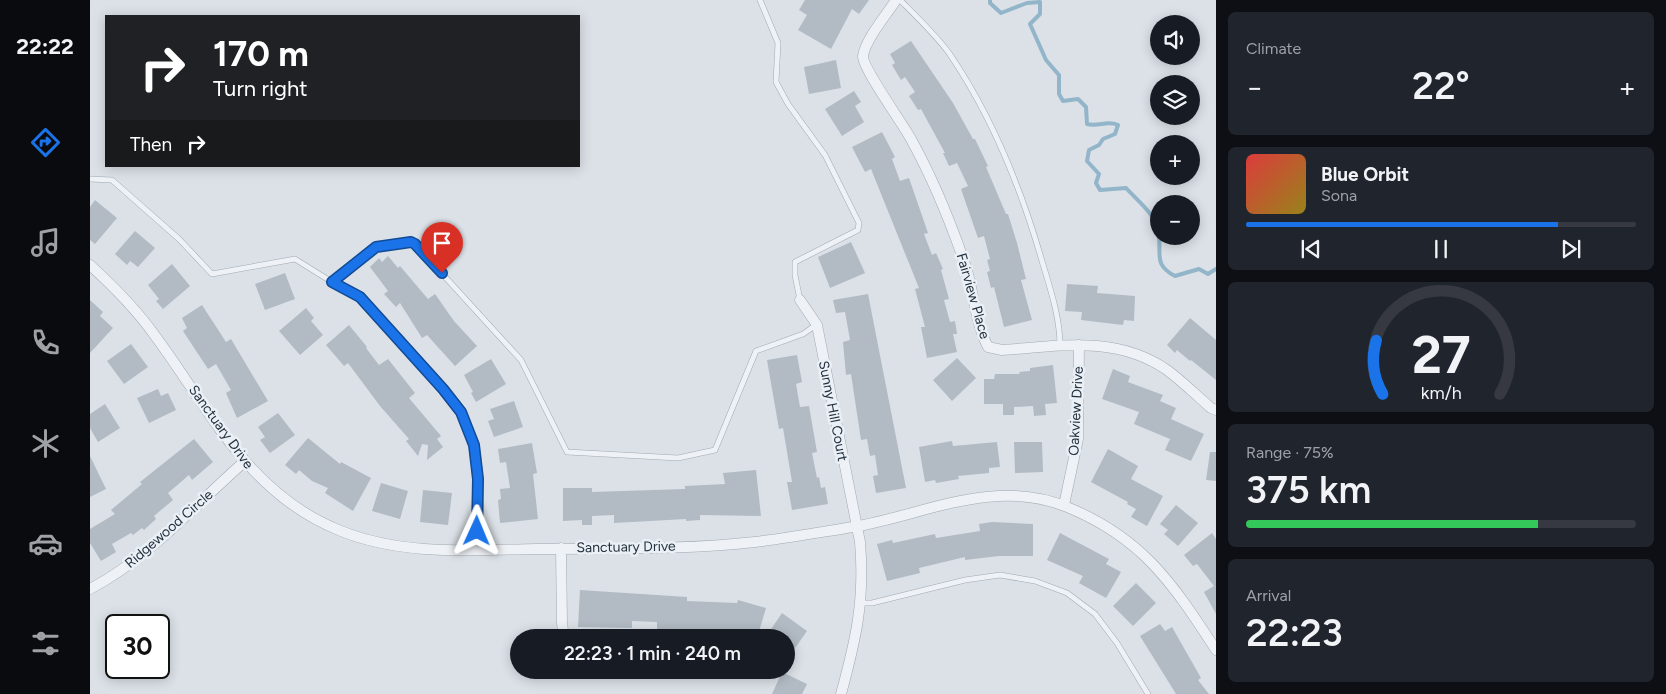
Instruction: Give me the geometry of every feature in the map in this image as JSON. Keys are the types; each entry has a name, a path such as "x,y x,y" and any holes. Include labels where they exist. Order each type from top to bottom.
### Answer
{"street":[{"name":"Fairview Place","path":"896,0 866,45 863,57 868,70 901,120 934,182 966,268 981,334 988,347 1002,350 1079,345 1110,346 1138,354 1167,370 1216,410"},
{"name":"Sanctuary Drive","path":"90,265 123,296 152,330 244,462 267,486 300,510 340,531 387,545 434,550 753,542 857,526 953,501 987,496 1028,498 1064,505 1117,532 1152,561 1181,595 1216,650"},
{"path":"332,282 360,297 443,389 461,412 474,445 478,479 478,550"},
{"name":"Sunny Hill Court","path":"800,300 817,325 857,526 863,573 862,603 858,632 841,694"},
{"name":"Oakview Drive","path":"1064,505 1078,439 1079,345"},
{"name":"Ridgewood Circle","path":"90,590 123,569 157,542 244,462"},
{"path":"561,548 563,629"}],"lane":[{"path":"760,0 778,43 776,82 788,104 825,156 860,223 858,230 795,262 795,275 800,300"},
{"path":"900,0 948,52 970,88 1008,164 1023,202 1046,273 1060,333 1060,346"},
{"path":"90,179 112,180 180,239 212,274 295,259 332,282 376,247 415,244 521,360 567,452 678,458 715,450 756,351 803,334 817,325"},
{"path":"862,603 872,603 965,580 1000,576 1035,581 1067,593 1095,614 1117,643 1148,694"}],"building":[{"path":"805,0 869,0 859,14 852,9 831,49 798,30 807,15 799,10"},
{"path":"911,41 953,103 973,139 975,139 988,166 986,167 1006,214 1008,214 1017,243 1026,279 1021,280 1032,320 1004,327 994,287 991,288 987,272 990,271 987,260 990,259 984,236 978,238 961,189 968,186 957,163 949,166 943,153 945,153 921,109 918,110 909,96 915,92 905,77 901,80 892,65 895,63 890,54"},
{"path":"836,60 841,88 809,94 804,67"},
{"path":"854,91 861,102 855,106 864,122 842,136 825,109"},
{"path":"882,132 895,157 892,159 900,181 909,178 928,233 924,234 932,255 936,253 943,269 941,270 949,299 944,300 950,322 955,321 957,334 953,334 957,352 927,358 921,327 925,327 915,289 919,288 871,169 865,172 852,147"},
{"path":"95,200 117,218 95,244 90,240 90,207"},
{"path":"135,231 155,248 138,267 130,261 127,265 115,254"},
{"path":"851,242 865,273 830,288 818,257"},
{"path":"388,256 398,268 400,266 428,299 435,294 454,321 477,346 455,366 427,335 422,338 400,303 396,307 384,294 388,291 370,267 379,258 382,262"},
{"path":"172,264 190,286 163,309 156,301 159,299 148,285"},
{"path":"285,273 295,299 265,310 255,284"},
{"path":"1067,284 1098,286 1097,293 1135,296 1134,321 1124,320 1123,325 1081,320 1082,312 1065,311"},
{"path":"868,294 906,488 876,493 873,476 878,475 875,455 870,456 867,439 861,440 851,374 846,375 843,342 850,340 845,312 836,313 833,300"},
{"path":"90,300 103,312 100,316 113,328 90,353"},
{"path":"202,305 226,342 231,339 268,401 237,418 226,393 231,390 216,364 208,369 183,331 187,328 182,318"},
{"path":"306,308 314,318 311,321 323,335 300,355 279,331"},
{"path":"1190,318 1216,340 1216,380 1177,350 1175,353 1167,345"},
{"path":"349,325 379,365 388,359 415,393 409,398 441,436 437,439 443,447 427,460 428,445 422,444 418,456 406,441 409,439 380,406 348,363 344,366 326,345"},
{"path":"131,344 148,367 124,384 107,361"},
{"path":"797,355 802,382 796,384 800,407 809,406 817,452 812,453 817,478 819,477 821,488 825,487 828,504 792,510 787,482 792,482 783,428 779,429 767,360"},
{"path":"957,358 976,378 952,401 933,380"},
{"path":"491,359 506,384 476,402 464,375"},
{"path":"1053,365 1057,403 1045,404 1046,415 1034,416 1033,406 1014,407 1014,415 1003,415 1003,404 984,404 984,379 994,379 995,374 1020,374 1019,372 1030,371 1030,368"},
{"path":"1113,369 1130,376 1128,382 1163,395 1160,401 1176,408 1171,419 1204,434 1191,461 1165,450 1170,439 1134,424 1139,412 1102,399"},
{"path":"158,389 161,396 168,393 176,410 149,423 137,398"},
{"path":"514,401 523,427 494,437 488,421 494,419 490,409"},
{"path":"105,404 120,428 98,442 90,428 90,414"},
{"path":"278,413 295,435 270,453 260,440 265,437 258,427"},
{"path":"308,438 340,464 341,462 371,478 353,511 325,493 328,488 312,481 299,470 296,474 285,465"},
{"path":"194,439 213,462 192,480 189,475 168,493 173,500 154,516 156,519 144,530 142,528 133,535 131,533 112,544 116,552 101,561 90,543 90,529 115,514 111,510 142,484 140,482"},
{"path":"952,441 953,446 997,442 1000,467 989,468 989,473 958,476 959,479 936,483 935,480 925,482 919,447"},
{"path":"1014,442 1042,442 1043,472 1015,473"},
{"path":"532,443 537,473 533,474 538,519 500,523 498,500 501,499 500,489 510,488 506,462 500,463 498,449"},
{"path":"1108,449 1138,466 1131,479 1163,496 1147,526 1131,517 1136,509 1127,504 1128,502 1091,482"},
{"path":"1210,452 1216,452 1216,481 1206,480"},
{"path":"90,456 106,489 90,497"},
{"path":"756,470 761,516 700,515 700,520 614,523 614,515 592,516 592,525 582,525 582,520 563,521 563,488 592,488 592,492 685,489 685,486 725,484 723,473"},
{"path":"381,483 408,491 400,519 372,511"},
{"path":"423,490 452,493 448,525 420,522"},
{"path":"1176,505 1198,523 1178,546 1164,534 1168,530 1160,524"},
{"path":"992,522 1033,524 1033,556 999,556 965,560 965,557 919,568 920,573 887,581 877,544 892,540 893,543 935,534 936,538 980,531 979,524"},
{"path":"1060,533 1109,559 1106,564 1121,572 1106,598 1079,583 1083,576 1047,560"},
{"path":"1212,533 1216,539 1216,614 1204,592 1214,586 1197,564 1193,566 1184,555"},
{"path":"1136,583 1156,603 1133,626 1113,606"},
{"path":"580,590 687,597 687,601 737,603 738,600 766,608 760,629 657,629 657,622 632,621 632,628 578,627"},
{"path":"782,613 807,631 795,648 795,629 771,629"},
{"path":"1160,624 1165,631 1172,627 1201,678 1198,680 1209,694 1176,694 1140,636"},
{"path":"795,678 807,684 802,694 772,694 779,679"}],"waterway":[{"path":"990,0 990,3 1001,13 1027,3 1040,2 1040,14 1030,24 1046,60 1059,75 1059,94 1063,101 1078,99 1086,107 1087,124 1110,123 1118,125 1115,134 1103,139 1099,145 1089,150 1087,161 1099,174 1096,183 1100,190 1126,188 1150,213"},
{"path":"1159,245 1161,264 1168,272 1175,276 1199,269 1208,274 1216,269"}],"route":[{"path":"442,273 411,242 376,247 332,282 360,297 443,389 461,412 474,445 478,479 477,531"}]}
